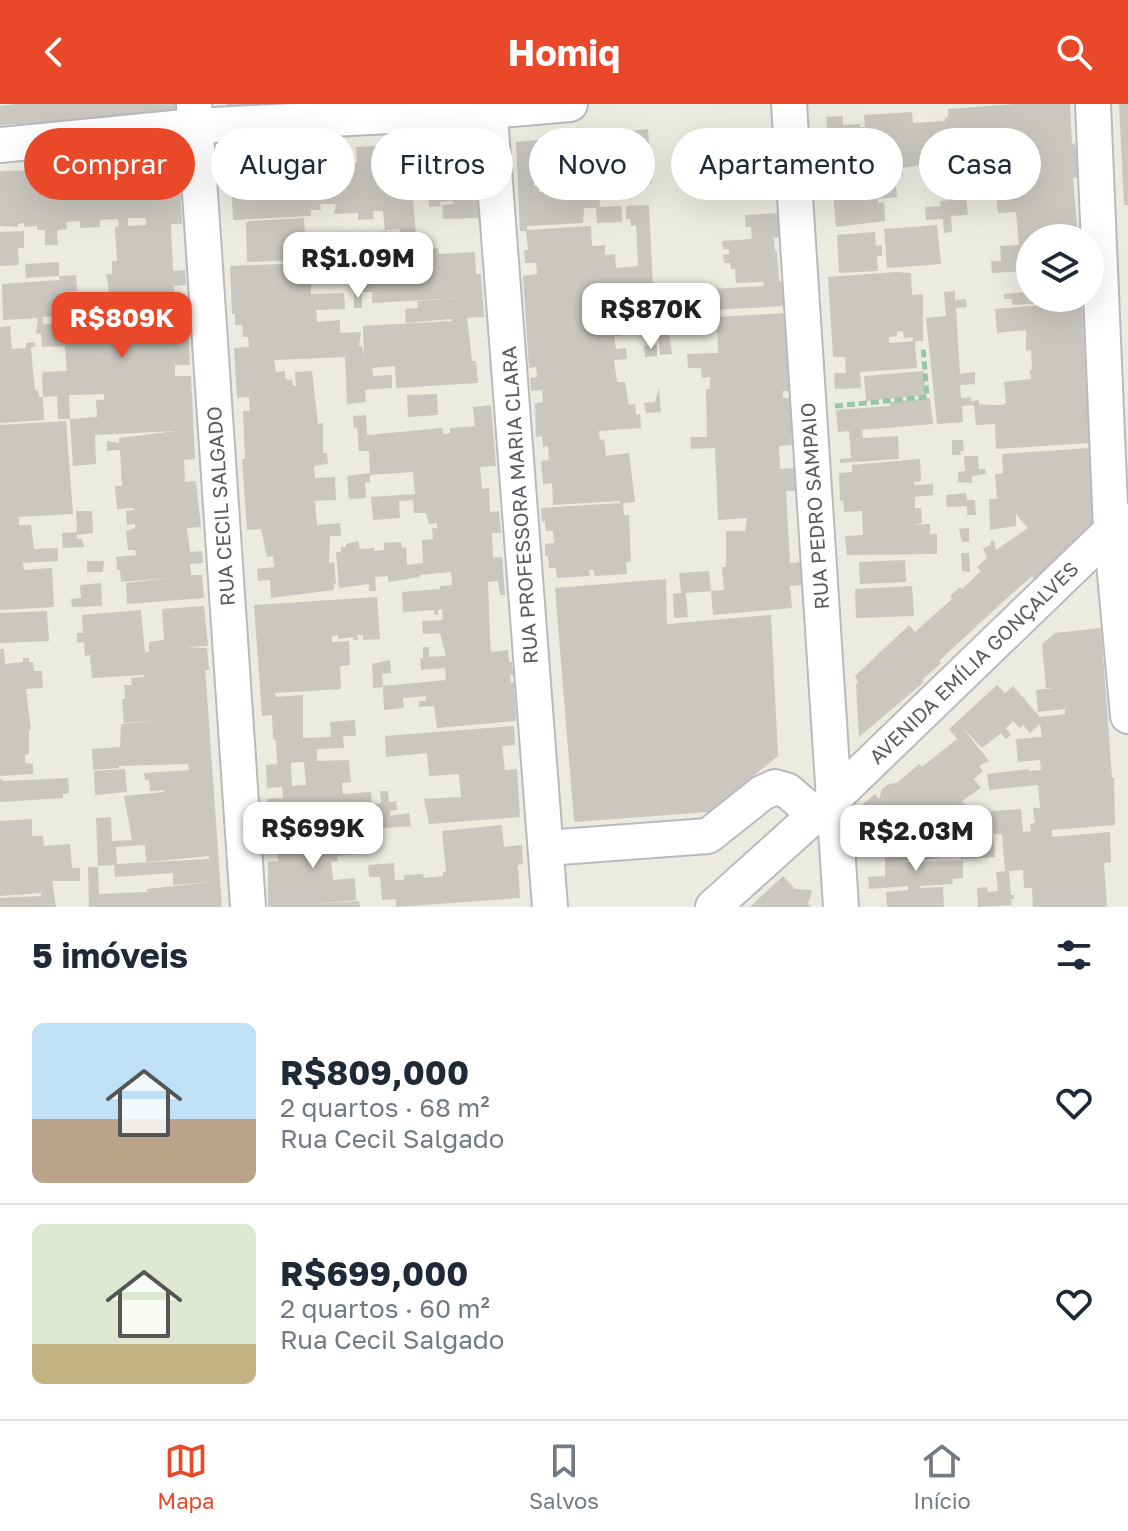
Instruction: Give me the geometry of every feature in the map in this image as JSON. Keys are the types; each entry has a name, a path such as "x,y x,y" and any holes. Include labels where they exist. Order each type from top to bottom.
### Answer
{"street":[{"path":"0,145 195,115 570,104"},
{"name":"RUA PEDRO SAMPAIO","path":"789,104 808,408 824,806 841,907"},
{"path":"1093,104 1120,522 1128,716"},
{"name":"RUA PROFESSORA MARIA CLARA","path":"489,108 550,907"},
{"name":"RUA CECIL SALGADO","path":"195,115 248,907"},
{"name":"AVENIDA EMÍLIA GONÇALVES","path":"713,907 824,806 1120,522"},
{"path":"546,848 708,836 762,793 775,787 824,806"}],"path":[{"path":"808,408 927,397 923,346"}],"building":[{"path":"177,104 177,109 169,110 170,116 0,125 0,106"},
{"path":"227,104 291,104 291,106 228,109"},
{"path":"1070,104 1078,178 1073,178 1077,224 1017,224 1016,212 998,213 997,200 1041,200 1041,128 919,128 919,165 903,168 903,128 827,128 826,117 843,116 843,125 860,124 860,127 865,127 864,115 912,112 913,123 945,121 948,109"},
{"path":"1119,104 1128,104 1128,205 1124,205"},
{"path":"529,141 529,200 600,200 600,207 622,206 622,222 597,223 596,208 584,208 583,223 527,226 527,230 591,226 592,246 605,245 605,255 615,254 616,268 638,266 636,225 631,226 630,219 626,219 626,206 649,205 653,287 678,285 680,312 696,312 696,318 708,318 708,330 669,332 672,354 660,355 658,314 655,314 653,293 648,294 647,288 624,289 626,310 607,312 608,325 620,324 622,336 614,336 616,349 626,348 627,359 614,360 617,382 625,382 629,405 635,404 636,415 640,414 641,428 599,431 600,440 604,439 606,456 629,453 635,502 623,503 624,515 629,515 631,562 626,562 627,574 594,576 594,570 589,570 590,576 557,578 556,568 549,568 548,556 545,556 545,544 554,543 553,531 546,531 541,508 620,501 553,505 552,483 543,484 541,461 549,460 548,446 543,447 542,436 536,437 535,403 543,402 542,390 531,391 530,378 537,377 536,367 529,368 523,276 537,274 536,263 525,263 524,250 528,250 526,231 520,231 516,142"},
{"path":"371,146 371,200 413,200 416,235 400,237 400,229 385,230 383,211 373,211 374,219 358,220 358,213 334,214 336,204 320,204 321,210 311,210 311,216 233,220 232,200 355,200 356,147"},
{"path":"0,171 24,171 24,200 181,200 182,224 171,224 173,271 185,270 186,285 174,286 175,301 187,301 190,365 175,365 175,376 191,376 195,459 184,460 185,482 196,481 201,527 187,528 190,552 202,551 203,563 190,564 191,575 202,575 204,598 127,604 126,583 167,578 121,582 120,570 117,570 116,557 136,555 135,550 128,550 126,531 135,528 135,524 127,525 126,511 134,508 117,509 115,486 122,486 120,450 107,451 107,441 119,443 119,438 176,431 95,435 96,464 73,466 70,419 58,419 57,396 43,397 43,372 67,371 65,346 42,347 41,333 36,334 38,318 3,320 2,284 60,280 59,276 76,275 77,291 60,292 61,308 69,307 70,315 43,317 43,324 106,321 105,306 111,304 106,274 112,274 112,261 117,261 115,227 119,226 118,219 100,220 100,227 80,228 80,221 66,222 67,229 57,230 58,245 45,245 45,230 37,230 37,226 24,227 24,223 18,224 18,227 0,226","holes":["128,218 146,218 146,225 128,226","112,328 110,337 98,336 97,331","104,394 104,400 96,400 97,417 70,419 69,395"]},
{"path":"428,200 480,200 481,218 443,219 442,205 453,204 453,201 429,207"},
{"path":"834,200 884,202 885,221 836,227"},
{"path":"966,200 968,215 951,216 952,232 944,233 943,219 926,220 925,207 941,206 940,201"},
{"path":"779,213 780,237 774,238 785,306 695,311 694,285 711,284 711,289 764,286 763,282 736,283 735,269 731,269 730,263 724,263 723,255 729,254 729,249 723,249 722,241 752,239 745,215"},
{"path":"304,218 306,260 247,262 246,223"},
{"path":"937,225 941,264 887,268 884,229"},
{"path":"24,231 24,248 18,248 19,265 0,266 0,232"},
{"path":"386,231 386,245 419,239 420,255 429,255 428,249 438,248 439,254 475,252 476,274 481,274 484,317 467,318 478,383 396,388 395,366 372,368 373,376 392,375 392,388 365,390 366,402 347,404 345,357 274,360 276,372 285,371 285,379 292,380 293,386 296,386 295,372 312,371 318,424 323,423 323,453 327,453 328,464 314,466 315,478 335,477 336,500 315,501 317,525 340,523 341,536 330,536 329,563 334,562 334,590 271,598 270,580 258,581 257,569 274,567 273,556 267,557 261,529 247,530 242,459 245,459 243,411 250,411 249,397 237,398 234,348 249,347 248,337 243,337 242,325 235,325 235,314 232,314 230,266 311,263 311,294 344,293 345,309 316,310 317,322 340,320 340,333 361,332 359,346 362,346 364,356 363,326 452,321 406,323 405,309 418,308 417,301 460,298 372,303 372,292 362,292 361,277 330,279 329,262 361,260 361,269 367,269 368,282 421,278 420,267 407,268 406,257 374,259 373,246 381,245 380,232"},
{"path":"875,232 876,246 882,245 882,256 877,256 878,271 839,273 837,235"},
{"path":"1016,245 1016,272 992,273 991,261 1001,261 1000,246"},
{"path":"59,262 59,276 26,278 25,264"},
{"path":"911,273 912,295 923,294 923,341 915,341 917,368 860,372 861,388 835,389 834,373 846,373 845,357 833,357 828,277","holes":["903,331 904,338 913,337 915,341 889,343 889,337"]},
{"path":"955,291 955,300 966,299 967,307 956,308 960,374 975,372 975,384 960,385 961,398 971,397 971,401 979,400 979,404 1003,405 1006,402 1004,382 1031,379 1031,350 1026,351 1026,330 997,333 995,309 1016,307 1016,312 1083,312 1086,375 1096,375 1092,418 1089,418 1090,443 996,449 995,424 976,425 974,405 962,406 963,422 937,424 926,318 946,316 944,292"},
{"path":"362,292 362,308 354,308 354,293"},
{"path":"1016,293 1016,305 1012,305 1012,299 1004,299 1004,294"},
{"path":"786,313 792,391 783,391 783,398 792,398 794,433 791,434 792,445 779,446 780,469 798,468 800,491 786,491 790,563 801,562 802,585 790,586 792,608 713,615 711,591 724,590 722,567 726,567 726,531 745,531 747,518 718,520 715,448 691,449 690,437 707,437 706,389 710,389 710,377 702,378 701,368 688,368 687,354 718,353 717,317"},
{"path":"10,326 12,349 26,348 26,343 35,342 35,347 31,347 35,390 38,390 39,397 43,397 44,420 0,423 0,327"},
{"path":"657,345 657,356 645,357 644,346"},
{"path":"924,371 925,395 866,401 864,376"},
{"path":"659,387 661,412 646,413 644,403 655,402"},
{"path":"437,394 438,415 408,417 407,395"},
{"path":"930,398 933,424 862,430 863,438 898,436 899,459 840,463 840,459 851,458 849,431 838,432 836,410 890,406 890,402"},
{"path":"491,405 496,466 480,467 482,489 489,488 490,512 499,511 501,533 492,533 493,558 502,557 505,595 500,595 498,581 488,582 491,652 508,650 509,662 512,662 513,675 510,675 511,683 514,682 516,721 437,728 434,706 419,707 419,701 426,701 426,696 403,698 404,708 384,710 383,687 373,688 372,664 390,660 391,673 382,674 383,686 446,680 445,668 421,670 420,658 423,658 423,647 429,647 429,657 446,656 440,633 423,634 422,621 443,620 442,609 438,610 438,615 434,610 403,612 402,592 452,585 451,572 388,582 388,576 375,577 376,591 369,591 369,584 339,588 336,552 341,552 341,547 358,541 360,549 374,548 374,551 384,550 384,543 401,542 402,548 406,547 407,565 423,563 422,540 433,539 432,528 437,528 437,523 429,524 426,513 414,513 413,500 399,501 400,518 373,520 371,497 415,494 413,472 370,475 370,482 365,483 366,498 349,499 347,476 370,473 369,451 359,451 353,416 366,415 367,435 442,428 443,434 450,433 450,428 475,426 473,407"},
{"path":"66,421 73,514 19,517 19,525 31,525 34,549 58,548 58,561 23,563 24,570 52,568 54,607 0,610 0,425"},
{"path":"952,440 963,440 964,451 960,451 961,455 952,455"},
{"path":"1090,448 1092,532 1038,585 1032,576 939,661 941,663 922,680 924,682 859,737 858,682 855,676 909,625 915,632 952,599 950,596 981,571 977,567 987,558 983,548 991,545 990,542 994,540 996,550 1028,528 1016,514 1016,526 990,530 989,499 997,499 995,474 1003,473 1002,454"},
{"path":"964,456 978,456 979,469 985,469 986,474 972,476 972,483 958,482 958,472 965,471"},
{"path":"920,459 921,481 914,482 914,485 933,484 933,495 915,497 915,508 921,508 922,523 912,525 930,524 930,534 937,534 937,554 847,555 845,536 863,535 862,511 844,512 843,500 840,501 839,473 852,472 852,465"},
{"path":"966,493 967,500 975,500 976,515 967,515 967,506 947,507 946,495"},
{"path":"76,511 92,511 93,533 77,535"},
{"path":"969,528 969,542 962,542 959,529"},
{"path":"77,532 77,539 82,539 84,547 63,548 62,533"},
{"path":"961,553 969,553 970,572 962,571"},
{"path":"905,560 906,582 860,584 859,562"},
{"path":"87,561 104,561 103,572 87,572"},
{"path":"709,571 711,591 686,593 688,617 674,618 673,594 681,593 679,573"},
{"path":"666,579 667,624 771,615 778,756 709,812 574,822 555,588"},
{"path":"101,583 102,606 72,607 71,599 81,598 80,585"},
{"path":"912,586 914,616 856,618 855,589"},
{"path":"377,597 380,639 363,640 363,635 357,635 358,640 332,636 332,642 349,641 350,665 340,666 341,689 275,693 276,697 303,695 303,738 331,737 330,722 355,720 356,736 343,736 344,748 317,749 317,761 349,760 351,782 342,783 343,794 371,792 372,804 331,807 332,822 340,821 340,829 276,834 276,830 272,831 272,822 268,822 267,799 283,798 282,787 267,788 266,765 277,764 276,740 273,739 272,715 262,716 254,605","holes":["304,762 306,785 292,786 291,763"]},
{"path":"204,606 208,646 185,647 207,648 209,670 205,670 222,907 89,907 88,867 98,867 99,894 147,892 147,889 212,882 173,885 173,873 115,877 114,865 98,866 96,818 111,817 112,841 132,840 124,796 164,792 150,791 149,780 145,780 144,773 189,770 188,764 93,770 92,749 120,747 121,724 154,721 124,723 124,685 132,685 131,678 144,675 92,678 90,655 85,656 84,642 77,643 77,633 83,633 82,615 141,610 145,652 149,652 149,642 164,640 162,609","holes":["145,845 146,862 209,856 209,859 117,864 116,847"]},
{"path":"47,611 49,641 0,643 0,613"},
{"path":"1101,628 1115,825 1052,830 1052,837 1110,832 1111,862 1104,863 1107,907 1033,907 1032,888 1024,888 1023,870 1009,871 1011,895 1014,895 1012,905 978,907 977,888 987,887 988,892 998,891 996,872 1005,871 1002,834 993,834 991,811 1021,809 1023,832 1031,831 1030,824 1035,823 1033,808 1040,808 1038,785 989,790 987,774 1041,770 1040,760 1018,762 1016,739 1042,737 1040,724 1030,733 1023,725 1020,728 1013,721 1006,728 1011,735 1006,739 1001,733 982,748 961,726 989,761 979,766 983,771 974,779 981,788 962,801 965,805 956,812 958,814 931,833 912,837 903,830 898,834 901,838 892,838 884,829 877,838 866,839 863,804 875,794 879,799 887,785 898,782 919,764 922,767 957,739 949,729 997,685 1005,693 1013,686 1040,717 1065,714 1065,709 1038,712 1036,690 1054,688 1046,688 1042,644 1055,633"},
{"path":"0,649 4,649 5,664 23,662 23,658 29,658 34,671 42,671 43,688 26,689 31,730 25,763 33,764 33,774 0,776"},
{"path":"514,726 515,745 502,746 505,770 517,769 520,817 429,824 424,799 461,797 459,774 429,776 427,753 386,757 385,736"},
{"path":"125,769 127,792 95,795 94,771"},
{"path":"68,778 69,793 63,794 63,798 0,802 0,779"},
{"path":"380,791 388,791 389,802 396,801 397,810 390,811 390,816 409,813 411,826 370,829 370,823 381,822 379,807 374,807 374,804 381,803"},
{"path":"32,819 32,836 43,836 44,846 70,844 72,868 80,868 80,881 52,881 56,907 0,907 0,898 41,896 41,893 0,896 0,821"},
{"path":"502,825 504,847 522,845 523,864 518,865 520,898 396,907 396,899 382,900 380,877 369,877 368,865 394,863 395,880 404,880 404,875 423,874 424,878 443,876 446,872 442,831"},
{"path":"363,830 365,853 337,856 338,861 331,862 333,880 355,878 356,900 317,904 359,901 360,907 268,907 268,862 278,861 276,835"},
{"path":"993,834 995,857 961,859 961,844 941,843 940,836"},
{"path":"939,836 940,858 897,862 963,861 963,878 952,879 953,884 920,886 943,887 944,907 887,907 886,892 908,890 908,886 869,889 868,877 885,876 885,840"},
{"path":"783,876 795,889 812,890 808,904 811,907 750,907"}]}
